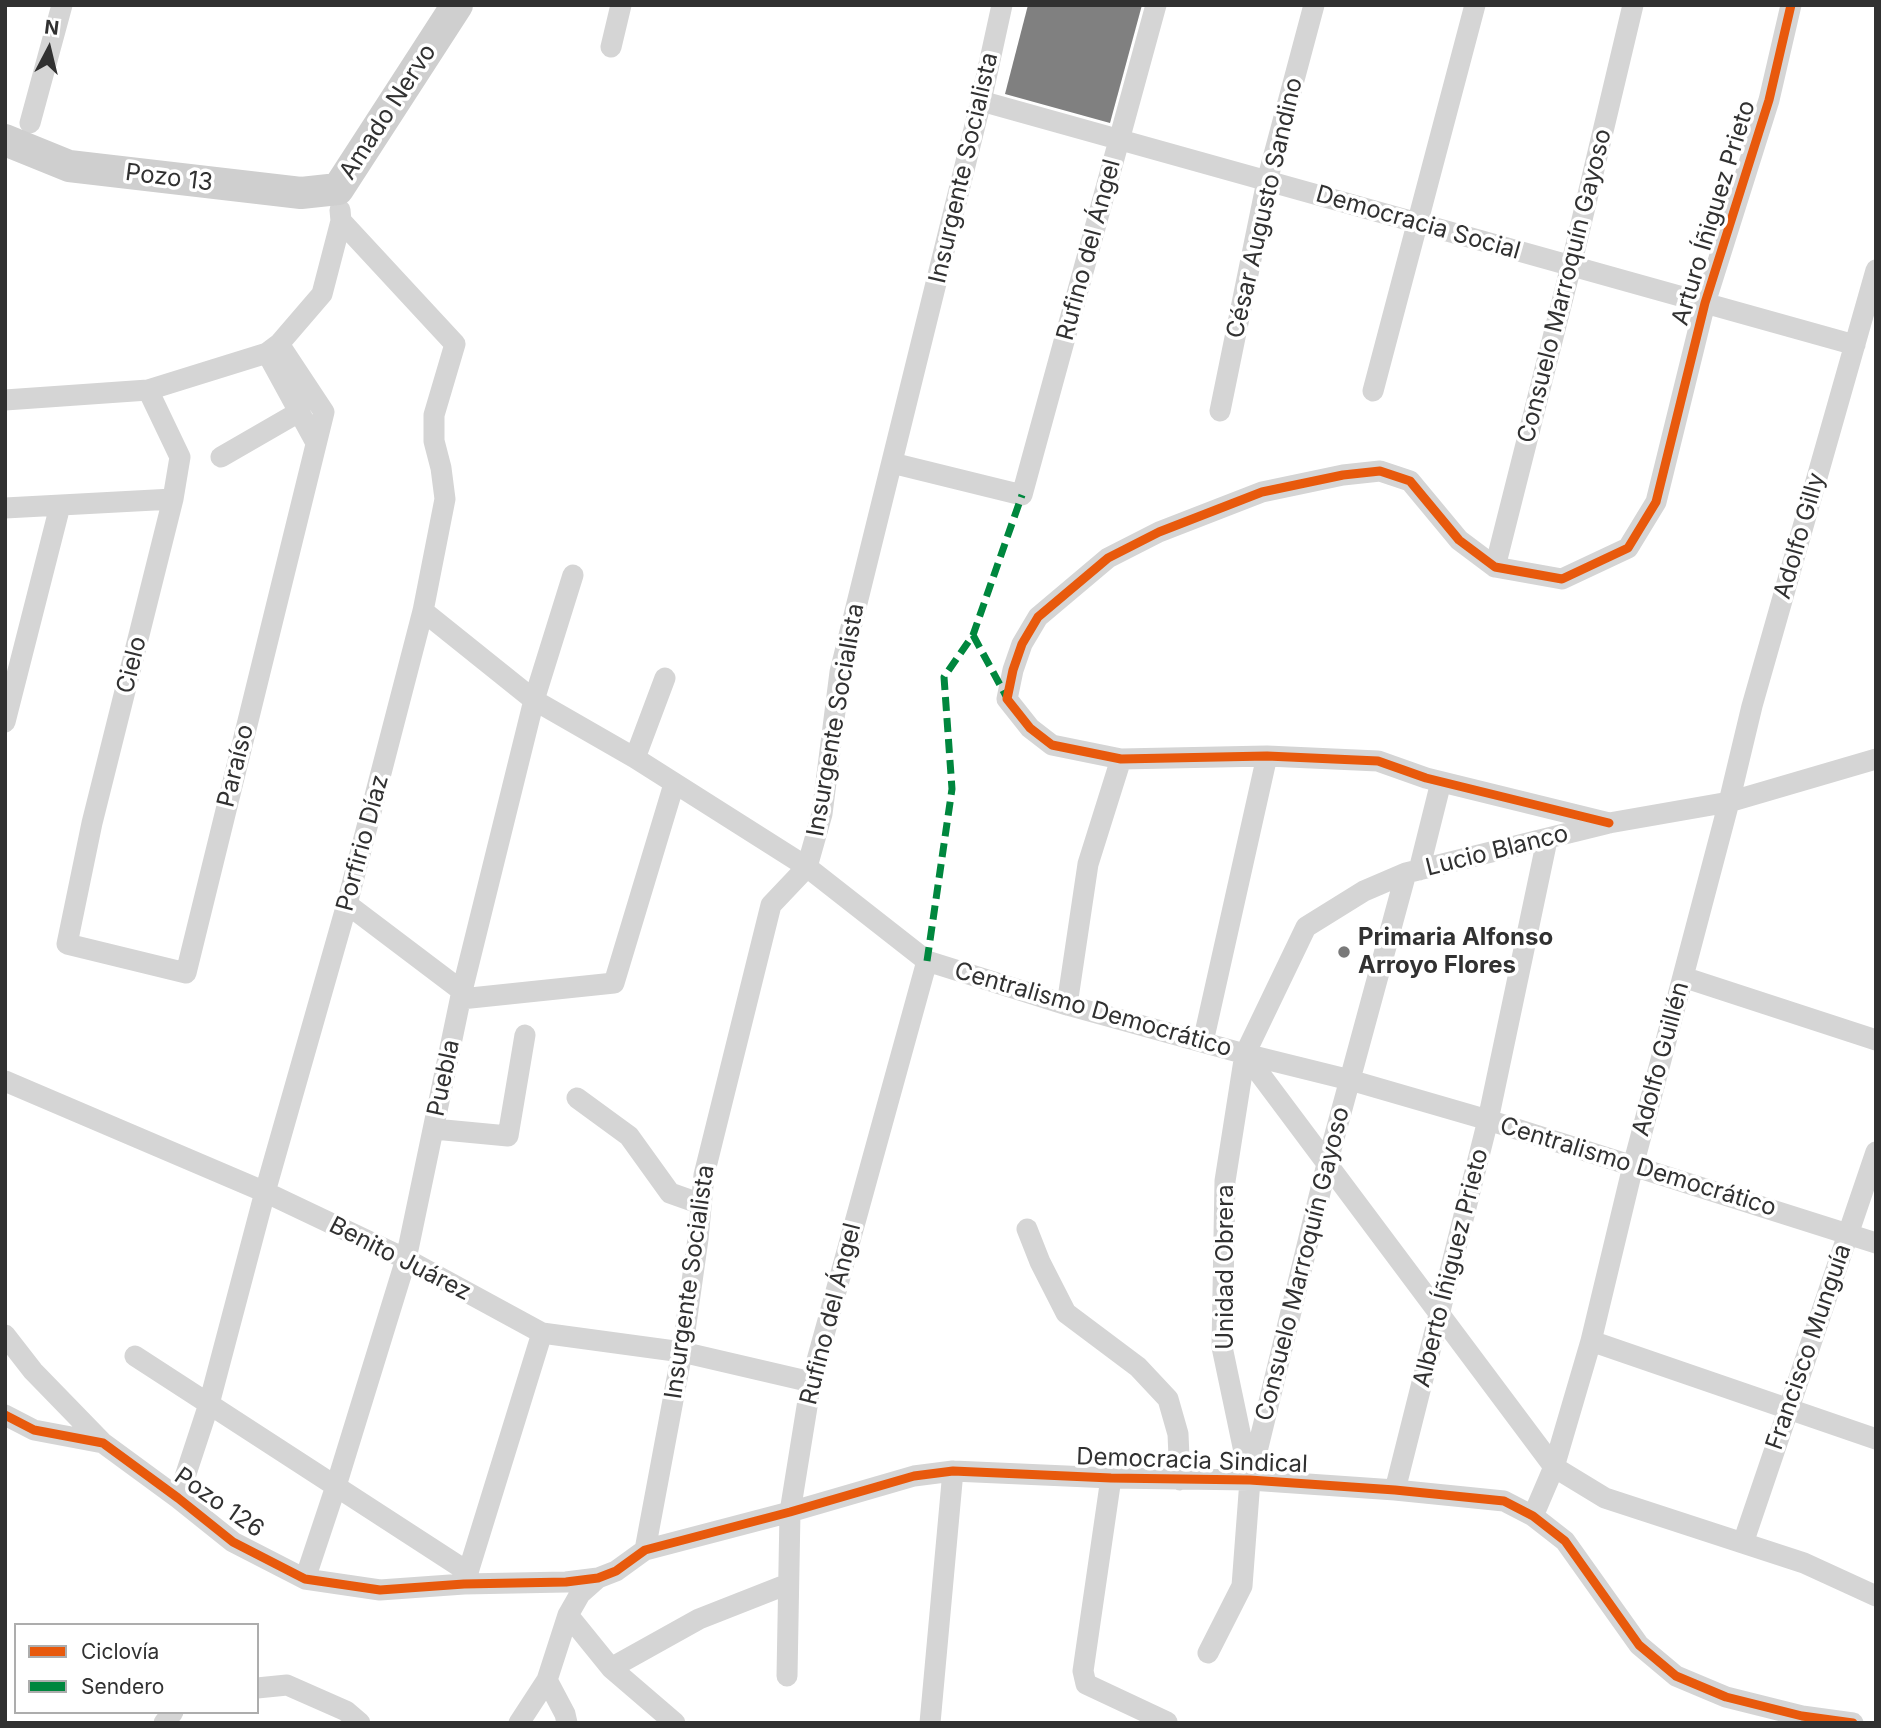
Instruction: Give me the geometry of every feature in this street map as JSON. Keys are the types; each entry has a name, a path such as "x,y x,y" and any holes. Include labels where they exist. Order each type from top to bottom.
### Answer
{"main road":[{"name":"Amado Nervo","path":"338,189 457,6"},
{"name":"Pozo 13","path":"18,132 25,150 69,166 301,193 338,189"}],"street":[{"path":"18,132 62,5"},
{"path":"611,47 621,5"},
{"name":"Insurgente Socialista","path":"645,1550 682,1352 704,1175 771,905 807,867 822,814 840,672 981,101 1002,5"},
{"name":"Rufino del Ángel","path":"892,463 1022,495 1156,5"},
{"name":"César Augusto Sandino","path":"1220,411 1267,181 1314,5"},
{"path":"1373,391 1475,5"},
{"name":"Consuelo Marroquín Gayoso","path":"1495,567 1633,5"},
{"name":"Arturo Íñiguez Prieto","path":"1495,567 1562,579 1628,548 1656,502 1704,303 1769,100 1791,5"},
{"name":"Democracia Social","path":"981,101 1855,345"},
{"name":"Amado Nervo","path":"273,349 322,294 341,221 338,189"},
{"name":"Porfirio Díaz","path":"178,1498 209,1404 265,1192 347,904 423,611 445,499 441,468 433,441 434,415 455,345 341,221"},
{"name":"Adolfo Gilly","path":"1729,802 1752,706 1875,279"},
{"path":"5,400 148,390 273,349 299,412 315,441"},
{"name":"Paraíso","path":"67,944 186,972 324,412 273,349"},
{"name":"Cielo","path":"67,944 92,822 173,499 180,457 148,390"},
{"path":"221,457 299,412"},
{"path":"1495,567 1459,540 1410,481 1380,471 1343,475 1262,492 1159,532 1108,558 1038,617 1022,644 1007,699 1030,728 1052,745 1121,758 1267,756 1378,761 1441,782 1609,824"},
{"path":"5,508 173,499"},
{"path":"5,722 60,506"},
{"name":"Puebla","path":"305,1578 406,1259 461,995 534,700 573,575"},
{"name":"Centralismo Democrático","path":"423,611 534,700 635,758 807,867 927,961 1067,1005 1350,1080 1488,1120 1876,1243"},
{"path":"635,758 665,678"},
{"path":"1203,1042 1267,756"},
{"path":"1067,1005 1088,864 1121,758"},
{"name":"Lucio Blanco","path":"1245,1054 1306,927 1364,891 1413,872 1609,824 1729,802 1876,759"},
{"name":"Consuelo Marroquín Gayoso","path":"1208,1653 1242,1586 1250,1480 1327,1164 1441,782"},
{"path":"347,904 461,995 614,984 674,783"},
{"name":"Adolfo Guillén","path":"1533,1516 1554,1467 1591,1341 1633,1166 1729,802"},
{"name":"Alberto Íñiguez Prieto","path":"1395,1490 1488,1120 1547,840"},
{"name":"Rufino del Ángel","path":"787,1675 790,1512 811,1382 927,961"},
{"path":"1683,977 1876,1040"},
{"path":"434,1129 508,1136 525,1035"},
{"path":"1245,1054 1554,1467 1605,1498 1804,1563 1876,1596"},
{"name":"Unidad Obrera","path":"1245,1054 1224,1181 1222,1347 1250,1480"},
{"name":"Benito Juárez","path":"5,1081 265,1192 406,1259 542,1333 682,1352 811,1382"},
{"path":"577,1098 629,1136 670,1193 701,1204"},
{"name":"Francisco Munguía","path":"1743,1543 1876,1152"},
{"path":"1027,1229 1040,1262 1066,1313 1138,1367 1168,1399 1178,1434 1180,1480"},
{"path":"135,1356 336,1486 466,1578 542,1333"},
{"path":"5,1335 33,1371 103,1443"},
{"path":"1591,1341 1876,1438"},
{"name":"Pozo 126","path":"5,1415 34,1430 103,1443 233,1542 305,1578 380,1590 466,1578"},
{"path":"930,1723 953,1471"},
{"name":"Democracia Sindical","path":"466,1578 566,1583 598,1578 616,1571 645,1550 790,1512 914,1475 953,1471 1111,1478 1250,1480 1395,1490 1504,1502 1533,1516 1565,1541 1639,1645 1676,1676 1726,1697 1802,1716 1853,1723"},
{"path":"1111,1478 1083,1671 1086,1684 1167,1722"},
{"path":"519,1723 547,1680 568,1615 580,1594 598,1578"},
{"path":"611,1668 699,1619 788,1584"},
{"path":"568,1615 611,1668 675,1723"},
{"path":"547,1680 567,1723"},
{"path":"259,1688 287,1685 346,1711 360,1723"}],"building":[{"path":"1028,5 1142,5 1110,123 1005,94"}],"marked path":[{"path":"927,961 952,789 944,677 973,635 1022,495"},
{"path":"973,635 1006,696"}],"cycle path":[{"path":"1609,823 1426,778 1378,761 1267,756 1121,759 1052,745 1030,728 1007,699 1013,670 1022,644 1038,617 1108,558 1159,532 1262,492 1343,475 1380,471 1410,481 1459,540 1495,567 1562,579 1628,548 1656,502 1705,303 1769,100 1791,5"},
{"path":"5,1415 34,1430 103,1443 233,1542 305,1579 380,1590 464,1584 566,1582 598,1578 616,1571 645,1550 914,1476 953,1471 1111,1478 1250,1480 1504,1501 1533,1516 1565,1541 1639,1645 1676,1676 1726,1697 1802,1716 1853,1723"}],"place":[{"name":"Primaria Alfonso Arroyo Flores","path":"1344,952"}]}
